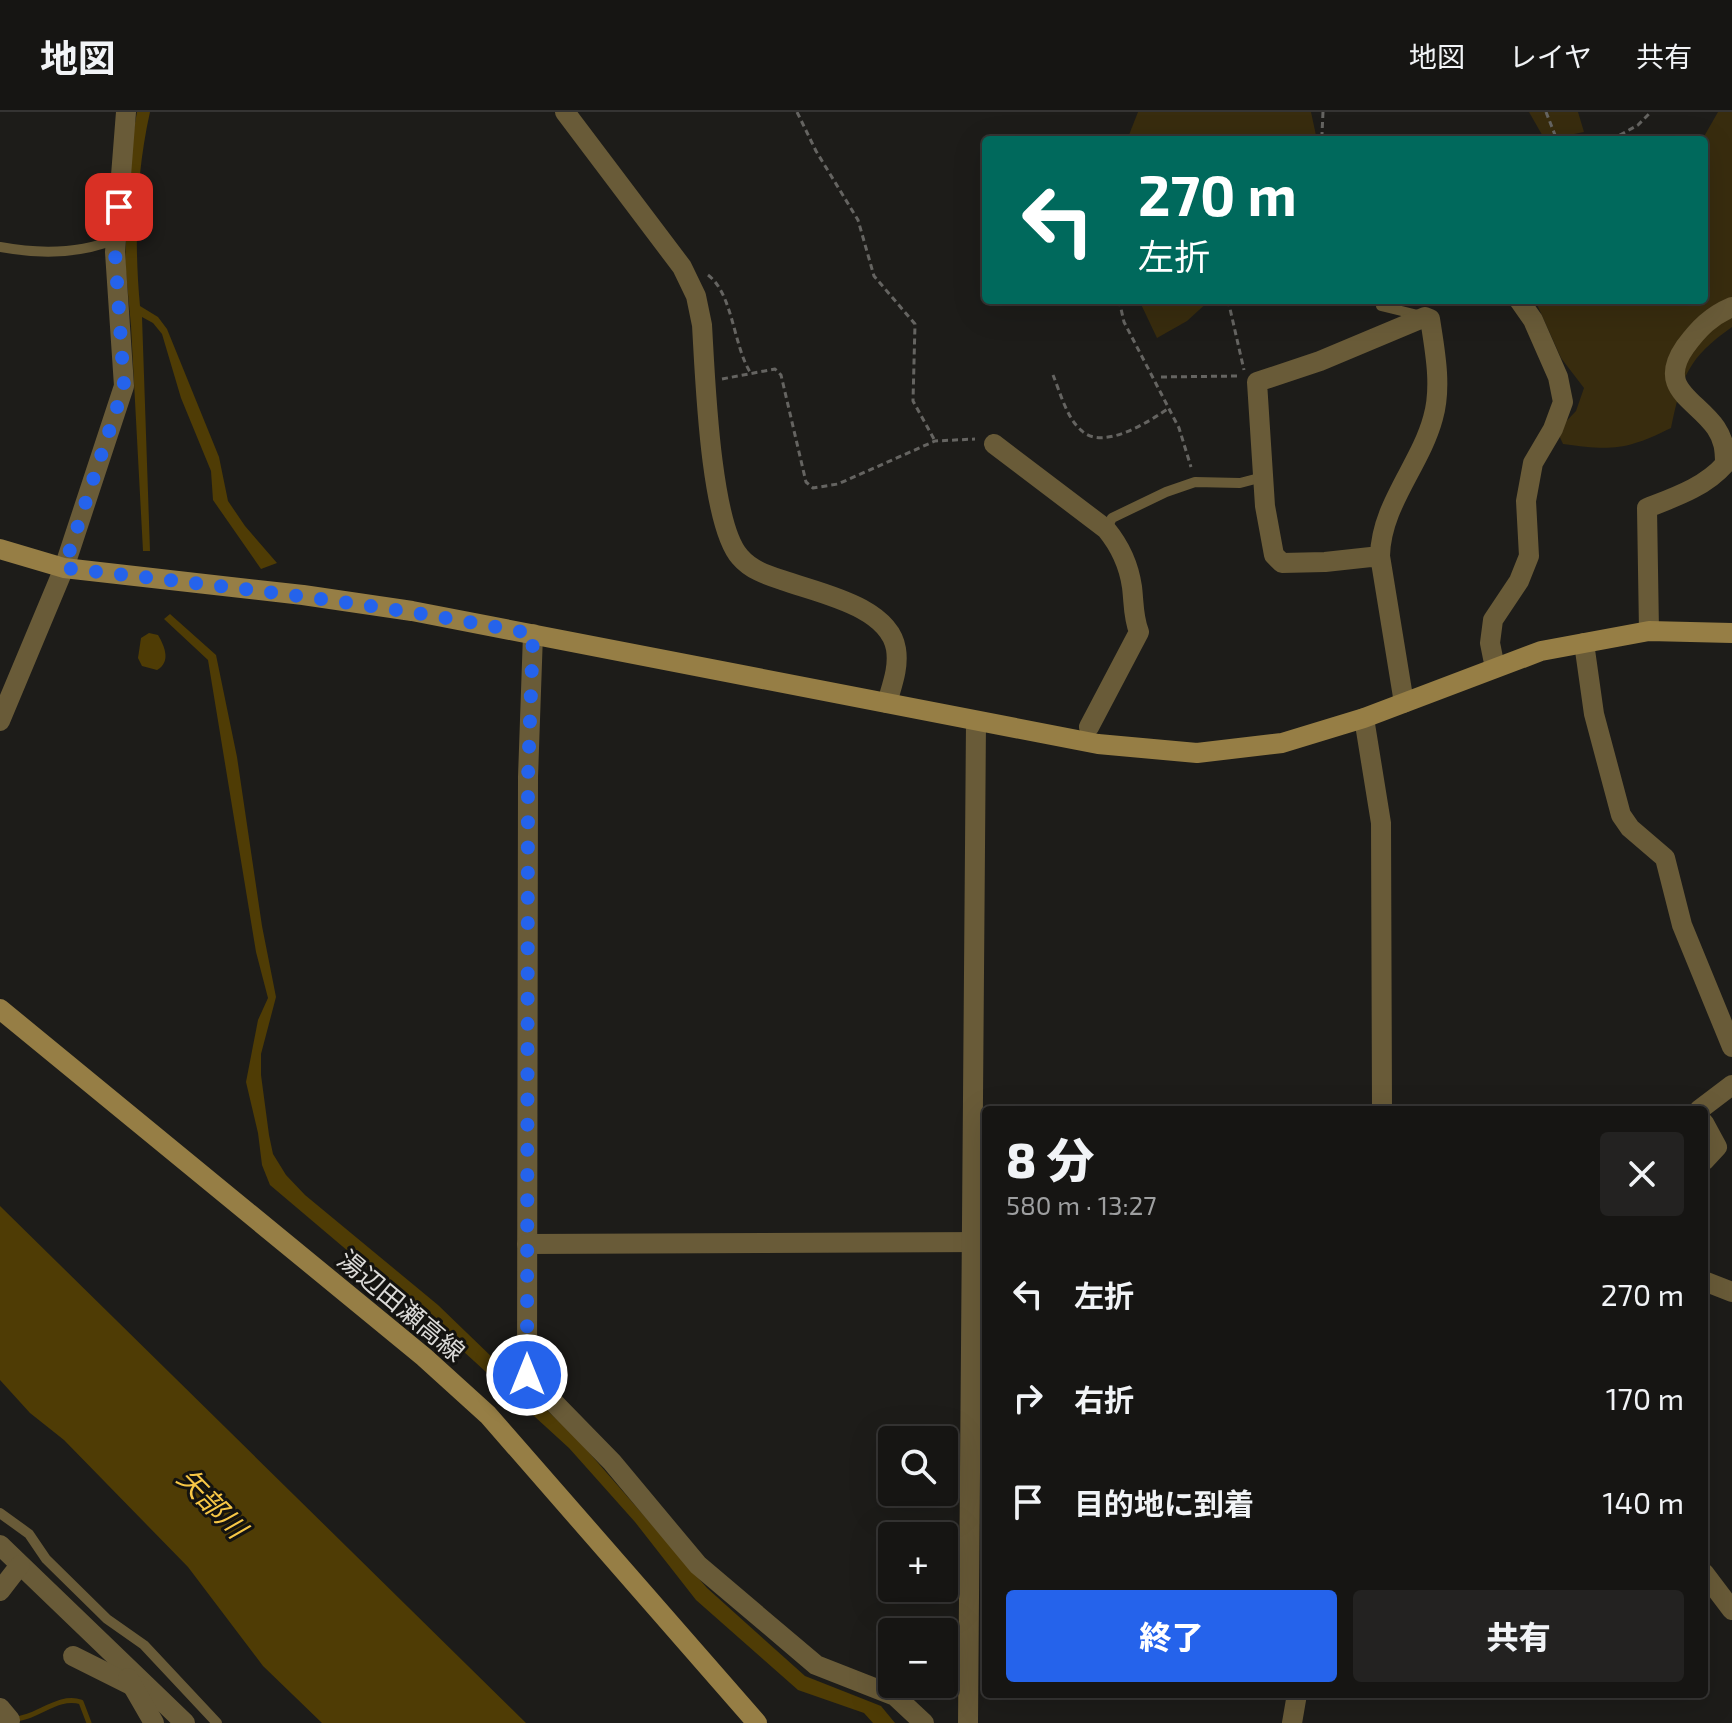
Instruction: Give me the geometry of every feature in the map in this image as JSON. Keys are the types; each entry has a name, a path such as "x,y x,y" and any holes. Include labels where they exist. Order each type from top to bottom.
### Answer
{"street":[{"path":"0,721 64,568 124,386 116,239 126,112"},
{"path":"565,112 682,267 696,296 702,325 718,503 729,540 740,558 759,572 861,607 886,626 896,647 896,671 887,703"},
{"path":"1495,668 1490,643 1493,620 1519,581 1529,556 1526,501 1533,463 1553,429 1563,402 1558,377 1533,320 1522,304"},
{"path":"1649,631 1647,508 1696,487 1725,464 1724,442 1715,426 1676,385 1674,373 1678,357 1696,331 1713,315 1732,307"},
{"path":"1380,556 1282,563 1274,555 1265,506 1257,382 1320,361 1425,317 1430,319 1435,356 1437,397 1433,419 1415,464 1389,512 1380,543 1404,703"},
{"path":"994,444 1106,529 1119,545 1132,584 1134,618 1139,632 1089,727"},
{"path":"0,549 64,568 381,606 1098,744 1197,753 1282,743 1364,718 1541,651 1649,631 1732,633"},
{"path":"533,634 528,777 527,1375 612,1462 698,1565 816,1665 895,1696 924,1723"},
{"path":"1584,643 1594,714 1621,815 1630,828 1665,858 1682,925 1732,1047"},
{"path":"1364,718 1381,823 1382,1106"},
{"path":"968,1723 980,1242 976,722"},
{"name":"湯辺田瀬高線","path":"0,1009 424,1357 488,1415 757,1723"},
{"path":"1704,1106 1732,1085"},
{"path":"1708,1130 1717,1147 1708,1157"},
{"path":"527,1244 980,1242"},
{"path":"1708,1283 1732,1292"},
{"path":"0,1545 12,1567 121,1662 140,1688 154,1723"},
{"path":"0,1591 12,1567"},
{"path":"1708,1582 1732,1610"},
{"path":"73,1656 140,1688 185,1723"},
{"path":"1292,1723 1296,1698"}],"lane":[{"path":"0,247 19,251 78,250 116,239"},
{"path":"1381,306 1425,317"},
{"path":"1106,529 1112,518 1195,482 1240,483 1263,477"},
{"path":"0,1513 29,1534 46,1559 107,1619 144,1645 217,1723"}],"path":[{"path":"797,112 816,151 858,220 874,276 915,324 913,401 935,441"},
{"path":"1323,112 1323,136"},
{"path":"1546,112 1555,136"},
{"path":"1618,136 1638,125 1651,112"},
{"path":"682,267 703,271 716,281 750,372"},
{"path":"1120,304 1124,322 1179,428 1195,482"},
{"path":"1161,377 1245,376 1229,304"},
{"path":"706,383 775,369 781,375 806,482 813,488 838,484 935,441 975,439 994,444"},
{"path":"1053,375 1073,421 1083,433 1094,437 1121,434 1141,427 1170,408"}],"shaded area":[{"path":"1138,112 1311,112 1316,136 1129,136"},
{"path":"1529,112 1578,112 1584,132 1543,136"},
{"path":"1718,112 1732,112 1732,327 1705,349 1689,370 1671,428 1642,441 1618,447 1563,444 1557,431 1576,411 1584,388 1561,358 1537,304 1708,304 1708,136 1704,136"},
{"path":"1141,304 1206,304 1187,321 1157,338"}],"water":[{"path":"137,112 150,112 138,208 140,306 158,317 167,329 219,457 228,501 277,563 261,569 213,500 211,471 181,398 162,334 153,323 142,317 150,551 143,551 125,261 130,151"},
{"path":"170,614 216,655 237,757 262,926 276,997 261,1054 261,1075 273,1154 286,1175 305,1195 438,1305 579,1441 707,1588 805,1676 881,1706 895,1723 873,1723 864,1713 798,1690 696,1600 635,1522 569,1448 427,1318 270,1185 262,1165 246,1082 258,1020 268,998 256,952 208,660 164,619"},
{"path":"149,633 158,635 164,649 164,663 157,670 142,666 138,658 141,638"},
{"name":"矢部川","path":"0,1206 526,1723 322,1723 263,1666 188,1567 64,1440 30,1413 0,1380"}],"waterway":[{"path":"13,1719 72,1700 81,1702 89,1723"}],"route":[{"path":"119,207 115,252 124,386 64,568 330,599 533,634 528,777 527,1375"}]}
